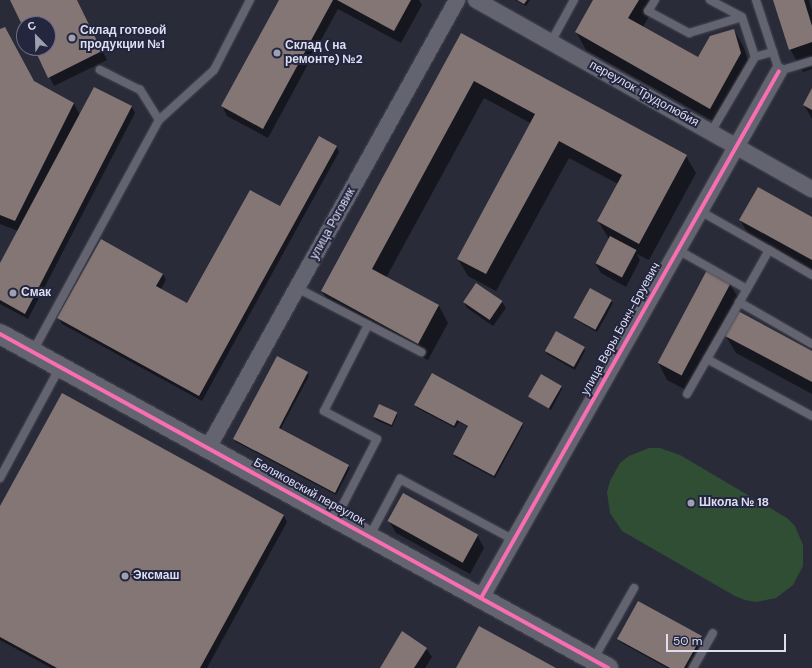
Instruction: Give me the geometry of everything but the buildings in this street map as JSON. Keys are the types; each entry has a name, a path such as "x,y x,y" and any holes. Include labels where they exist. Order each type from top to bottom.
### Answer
{"street":[{"name":"улица Роговик","path":"208,448 457,0"},
{"name":"переулок Трудолюбия","path":"476,0 812,189"},
{"name":"улица Веры Бонч-Бруевич","path":"481,598 779,71"},
{"name":"Беляковский переулок","path":"0,334 601,664"}],"lane":[{"path":"32,352 159,120 214,70 250,0"},
{"path":"551,42 574,0"},
{"path":"654,0 648,11 689,33 742,17"},
{"path":"710,0 742,17 755,57"},
{"path":"756,0 779,71 812,61"},
{"path":"711,132 755,57 773,52"},
{"path":"100,70 140,90 159,120"},
{"path":"700,211 812,275"},
{"path":"678,250 747,289"},
{"path":"687,394 769,250"},
{"path":"297,288 421,352"},
{"path":"739,302 812,344"},
{"path":"336,518 377,439 324,411 368,325"},
{"path":"707,359 812,416"},
{"path":"0,478 60,367"},
{"path":"369,536 400,479 514,540"},
{"path":"601,664 634,588"},
{"path":"693,668 713,633"}],"green space":[{"path":"649,448 660,448 680,455 787,518 795,526 803,545 803,566 793,585 776,598 756,602 745,600 735,596 622,531 610,513 607,492 610,481 620,463 629,456"}],"cycle path":[{"path":"481,598 779,71"},
{"path":"0,334 608,668"}],"place":[{"name":"Склад готовой продукции №1","path":"72,38"},
{"name":"Склад ( на ремонте) №2","path":"277,53"},
{"name":"Смак","path":"13,293"},
{"name":"Школа № 18","path":"691,503"},
{"name":"Эксмаш","path":"125,576"}]}
